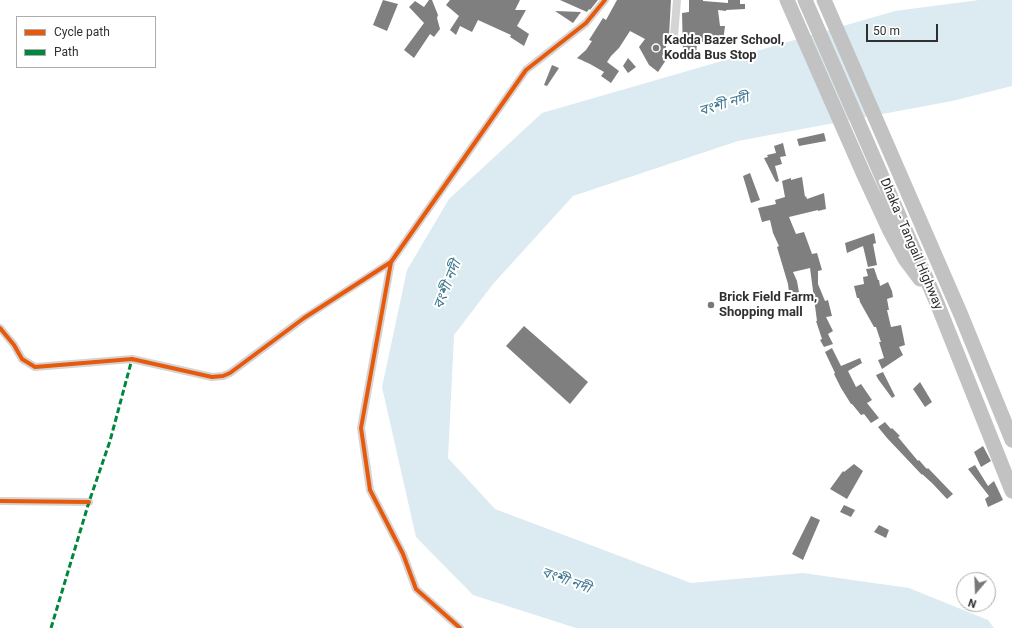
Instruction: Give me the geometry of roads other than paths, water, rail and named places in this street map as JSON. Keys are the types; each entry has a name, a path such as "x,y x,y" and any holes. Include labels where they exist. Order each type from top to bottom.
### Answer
{"highway":[{"path":"787,0 890,231 905,259 937,303"},
{"name":"Dhaka - Tangail Highway","path":"805,0 937,303 1012,492"},
{"name":"Dhaka - Tangail Highway","path":"824,0 961,315 1012,440"}],"street":[{"path":"0,328 14,345 22,359 35,367 132,359 212,377 223,376 230,373 304,318 391,262 526,70 586,23 605,0"},
{"path":"674,36 677,0"},
{"path":"391,262 361,428 370,490 403,554 416,589 460,628"},
{"path":"0,501 89,502"}],"water":[{"name":"বংশী নদী","path":"979,0 1012,0 1012,86 952,101 738,141 573,196 493,284 454,335 448,458 495,509 691,583 803,573 909,588 956,607 956,612 968,612 988,620 994,628 576,628 473,595 416,537 382,387 407,270 449,199 542,113 895,11"}],"place":[{"name":"Kadda Bazer School, Kodda Bus Stop","path":"656,48"},
{"name":"Brick Field Farm, Shopping mall","path":"711,305"}]}
